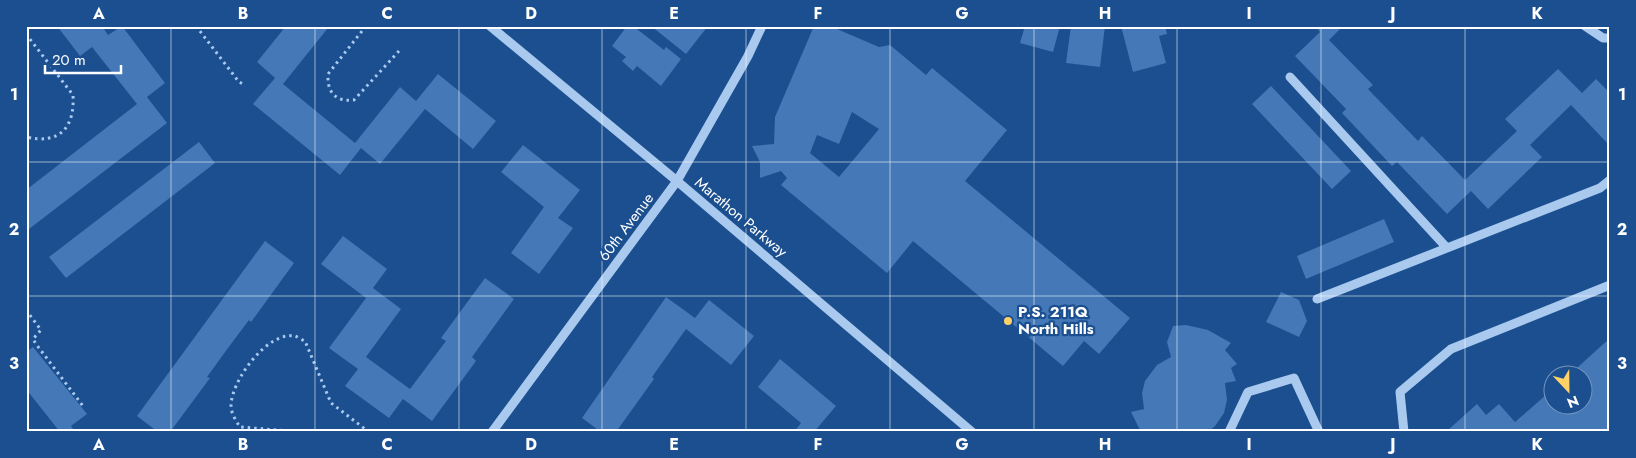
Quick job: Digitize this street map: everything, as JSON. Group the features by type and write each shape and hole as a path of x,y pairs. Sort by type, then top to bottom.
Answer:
{"street":[{"name":"Marathon Parkway","path":"490,26 678,181 972,432"},
{"name":"60th Avenue","path":"492,432 678,181 748,56 762,26"},
{"path":"1585,26 1603,38 1610,38"},
{"path":"1290,77 1447,248"},
{"path":"1317,299 1600,188 1610,180"},
{"path":"1404,432 1400,392 1451,349 1610,285"},
{"path":"1229,432 1248,392 1294,378 1319,432"}],"path":[{"path":"196,26 239,82 243,84"},
{"path":"366,26 328,74 328,88 332,94 346,101 354,100 398,51"},
{"path":"26,34 73,95 74,105 68,125 65,130 55,137 37,140 26,137"},
{"path":"26,310 41,330 34,339 36,344 83,406"},
{"path":"302,432 240,427 231,408 232,397 248,364 265,346 280,338 294,336 305,341 331,403 369,432"}],"building":[{"path":"57,26 102,26 108,35 122,26 165,83 147,97 167,123 29,229 26,226 26,190 137,104 92,47 80,56"},
{"path":"286,26 325,26 328,28 283,84 355,143 400,87 416,101 438,74 496,121 473,149 425,109 380,164 361,148 340,175 253,104 275,78 257,62"},
{"path":"627,26 633,26 664,50 666,47 681,59 661,86 637,66 633,71 622,61 626,57 612,46"},
{"path":"651,26 708,26 686,54"},
{"path":"814,26 830,26 879,47 890,45 926,75 932,68 1007,130 965,181 1130,318 1099,354 1084,341 1063,366 913,241 887,273 781,185 787,178 781,171 760,178 760,162 752,146 774,144 775,117","holes":["852,112 879,129 839,177 810,153 817,135 839,144"]},
{"path":"1025,26 1060,26 1053,52 1020,43"},
{"path":"1071,26 1105,26 1100,67 1066,63"},
{"path":"1121,26 1165,26 1167,34 1159,36 1166,63 1133,72"},
{"path":"1315,26 1343,26 1329,40 1373,85 1368,89 1418,141 1422,136 1465,180 1517,131 1505,119 1558,69 1582,93 1596,79 1610,93 1610,146 1571,105 1530,145 1542,157 1488,209 1471,191 1447,214 1397,162 1392,166 1342,113 1346,109 1295,56 1320,32"},
{"path":"1271,86 1351,171 1332,189 1252,104"},
{"path":"199,142 215,163 66,278 49,257"},
{"path":"523,145 580,190 558,218 573,228 539,274 511,253 544,207 501,172"},
{"path":"1384,219 1394,242 1306,279 1297,256"},
{"path":"343,236 387,269 373,288 401,309 366,357 410,389 446,341 441,338 485,278 514,299 472,357 476,361 432,421 403,399 389,418 345,386 358,369 329,348 366,298 321,264"},
{"path":"265,241 294,263 251,322 249,320 228,348 207,377 210,378 170,432 158,432 137,416"},
{"path":"1281,292 1299,300 1307,321 1299,337 1266,322"},
{"path":"666,297 695,318 709,300 754,336 731,365 686,329 652,377 654,379 616,432 601,432 582,418"},
{"path":"1186,325 1208,330 1231,343 1225,350 1237,364 1231,368 1236,381 1225,383 1227,400 1224,413 1208,432 1141,432 1131,412 1144,409 1142,393 1145,381 1157,365 1171,357 1167,342 1173,326"},
{"path":"1610,338 1610,432 1448,430 1477,404 1486,415 1499,404 1515,422 1544,397 1544,416 1594,416 1594,366 1579,366"},
{"path":"33,347 87,414 71,426 75,432 60,432 26,389 26,352"},
{"path":"780,359 836,406 814,432 794,432 801,423 758,387"}],"place":[{"name":"P.S. 211Q North Hills","path":"1008,321"}]}
